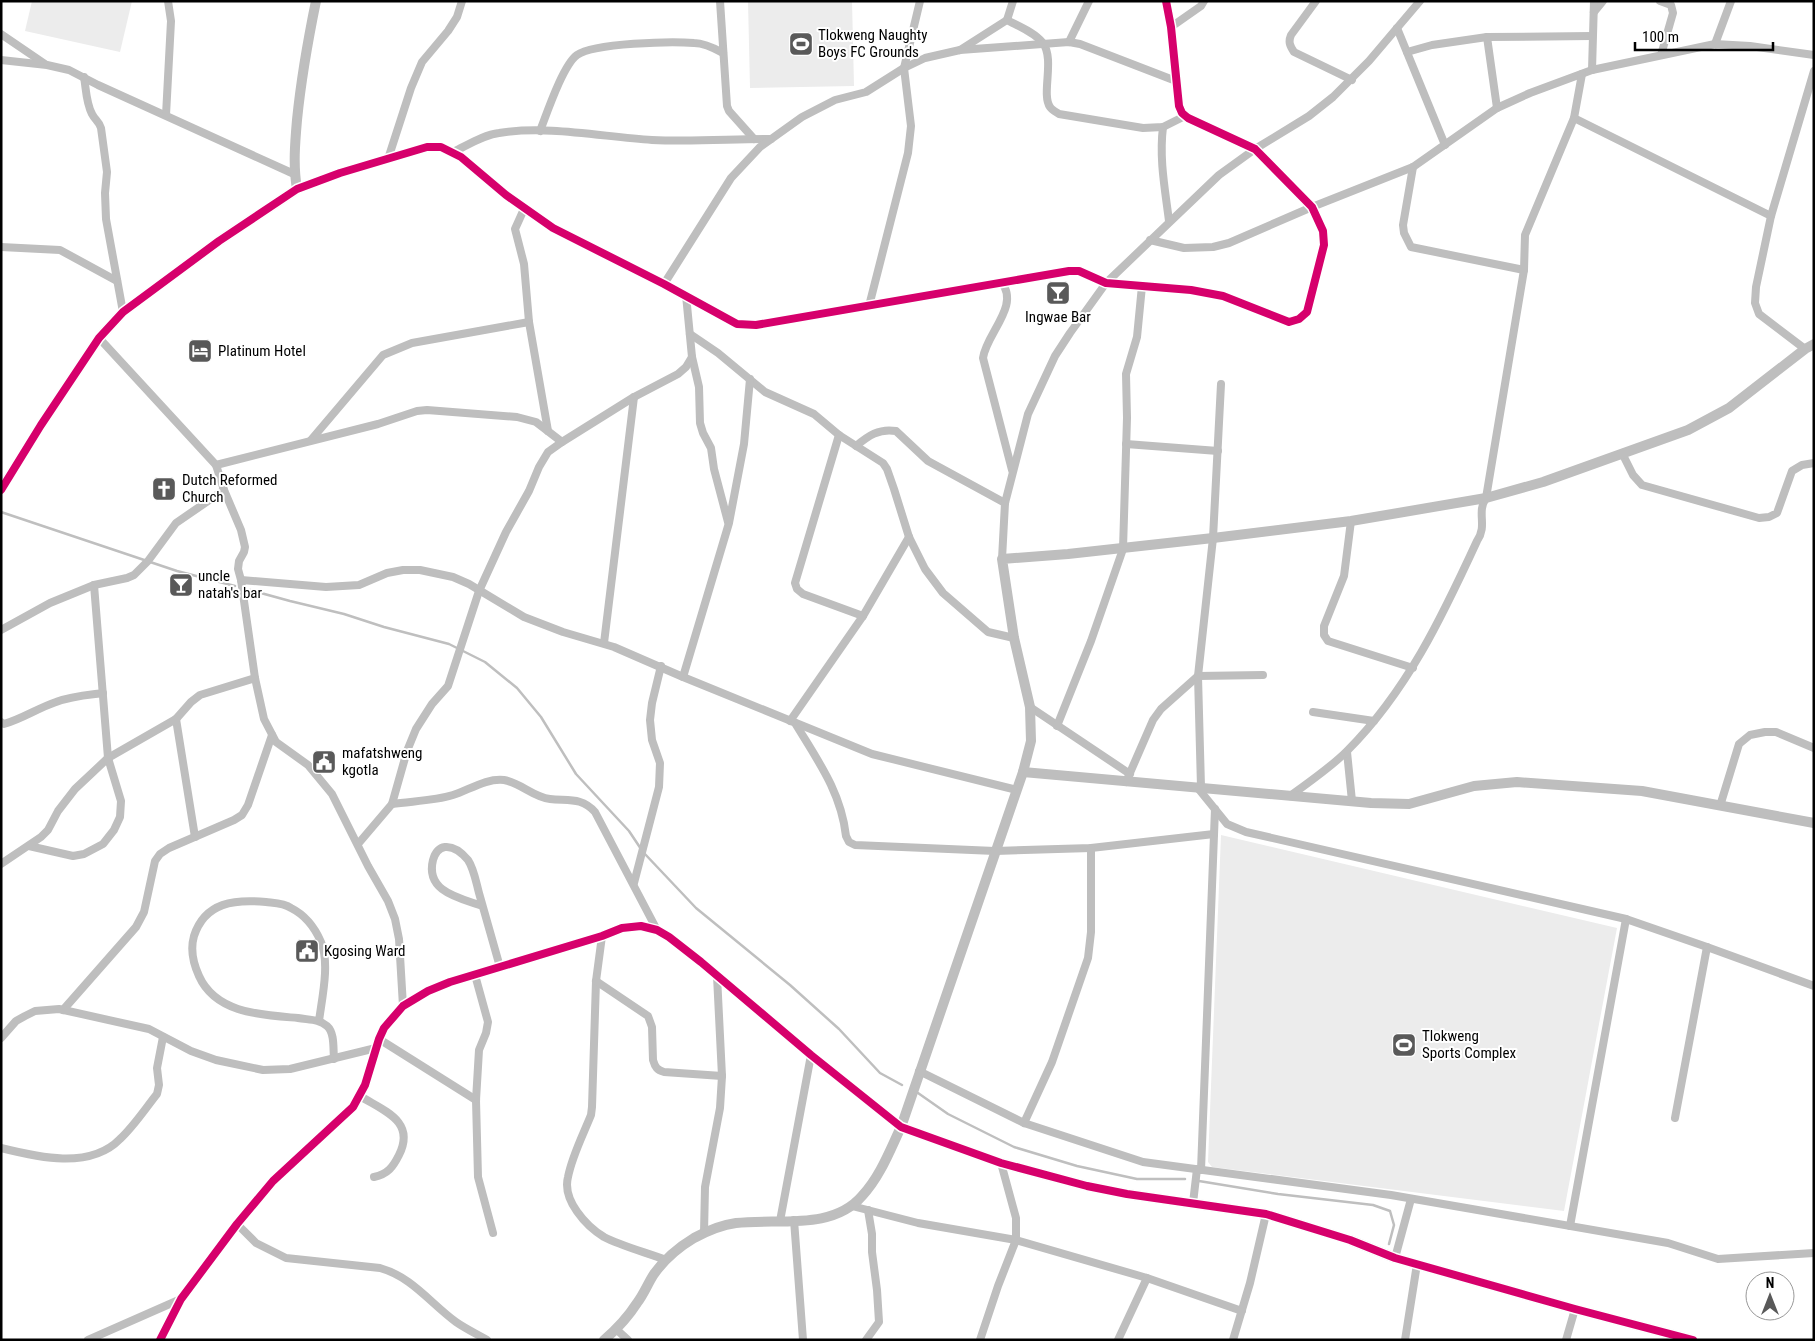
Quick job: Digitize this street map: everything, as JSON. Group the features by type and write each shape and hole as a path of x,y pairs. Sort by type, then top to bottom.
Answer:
{"street":[{"path":"166,115 171,21 168,1"},
{"path":"297,189 294,174 299,95 316,1"},
{"path":"388,159 411,88 422,62 457,18 462,1"},
{"path":"720,1 727,106 729,111 754,139"},
{"path":"869,306 908,153 911,126 904,68 920,1"},
{"path":"960,50 1007,20 1013,1"},
{"path":"1069,42 1089,1"},
{"path":"1,490 41,425 99,338 123,312 219,241 297,189 340,173 427,147 436,146 453,152 524,208 553,228 686,295 737,324 746,325 869,306 1069,271 1079,271 1106,284 1191,290 1223,296 1289,322 1299,320 1307,312 1324,245 1323,231 1312,207 1255,149 1185,116 1179,106 1171,27 1166,1"},
{"path":"1171,27 1201,6 1204,1"},
{"path":"1316,1 1291,35 1291,47 1294,52 1352,80"},
{"path":"604,1340 617,1330 638,1303 654,1274 666,1260 693,1238 717,1227 735,1223 820,1220 838,1214 852,1206 862,1198 872,1183 901,1126 1017,790 1031,741 1030,707 1014,638 1002,558 1005,503 1028,414 1056,356 1070,333 1106,284 1219,175 1255,149 1309,116 1352,80 1420,1"},
{"path":"1592,70 1594,1"},
{"path":"1594,12 1604,1"},
{"path":"1660,1 1671,5 1673,13 1661,55"},
{"path":"1716,44 1731,1"},
{"path":"1007,20 1030,32 1043,43 1048,61 1047,97 1051,109 1059,114 1143,128 1162,126 1185,116"},
{"path":"1397,28 1445,145"},
{"path":"986,32 993,47"},
{"path":"1,34 47,65"},
{"path":"1407,52 1432,45 1487,38 1592,36"},
{"path":"1487,38 1497,108"},
{"path":"540,131 566,69 576,55 589,49 613,45 695,42 723,52"},
{"path":"664,284 731,178 760,147 802,117 836,100 866,92 904,68 925,58 960,50 1069,42 1080,44 1176,81"},
{"path":"1150,240 1184,248 1213,247 1229,243 1312,207 1413,167 1497,108 1530,93 1592,70 1716,44 1750,46 1814,55"},
{"path":"1,60 47,65 69,70 294,174"},
{"path":"1002,558 1123,549 1351,521 1486,498 1544,482 1624,456 1712,419 1809,347 1759,314 1756,309 1756,287 1771,216 1814,71"},
{"path":"1290,796 1347,752 1374,721 1413,668 1440,621 1482,533 1482,503 1486,498 1524,270 1525,234 1574,118 1582,74"},
{"path":"84,76 89,106 92,114 100,122 101,128 107,172 105,193 106,219 123,312"},
{"path":"1574,118 1771,216"},
{"path":"1162,126 1160,148 1169,222"},
{"path":"453,152 498,133 540,131 652,140 771,139"},
{"path":"1413,167 1403,225 1404,234 1411,246 1524,270"},
{"path":"524,208 517,222 524,264 530,322 548,431"},
{"path":"1,247 60,250 117,282"},
{"path":"1000,282 1007,292 1005,309 984,350 983,358 1013,472"},
{"path":"1058,726 1091,641 1123,549 1126,374 1137,337 1142,286"},
{"path":"686,295 692,357 699,387 700,423 711,448 714,469 729,524"},
{"path":"311,440 383,355 412,343 530,322"},
{"path":"690,334 718,353 774,397 814,414 838,435 882,463 887,469 909,536 925,569 943,593 988,632 1014,638"},
{"path":"99,338 216,465 224,490 241,530 245,548 239,561 238,569 242,580 255,678 264,719 272,735 282,747 308,765 332,794 388,901 395,919 399,939 403,1006"},
{"path":"358,844 392,804 407,751 416,728 432,704 448,686 479,591 506,532 548,452 634,397 678,374 692,357"},
{"path":"684,677 729,524 744,444 750,379"},
{"path":"1221,384 1213,538 1198,676 1199,787 1227,824 1246,832 1626,919 1707,946 1814,986"},
{"path":"604,644 634,397"},
{"path":"216,465 378,424 417,411 427,410 517,417 536,422 562,442"},
{"path":"856,446 868,436 890,430 899,433 928,461 1005,503"},
{"path":"838,435 795,582 797,589 803,594 863,616"},
{"path":"1126,444 1218,452"},
{"path":"1624,456 1633,476 1642,485 1759,518 1776,513 1792,471 1802,465 1814,463"},
{"path":"1,630 50,603 94,584 134,575 148,561 176,523 224,490"},
{"path":"1351,521 1344,576 1324,626 1324,635 1328,641 1413,668"},
{"path":"793,722 863,616 909,536"},
{"path":"242,580 342,587 359,584 387,573 403,570 420,570 453,577 469,584 524,617 563,632 604,644 661,666 872,754 1017,790"},
{"path":"29,846 74,856 90,852 103,844 114,830 122,809 108,758 94,584"},
{"path":"634,883 659,787 660,763 652,740 650,720 661,666"},
{"path":"1128,778 1153,720 1161,709 1198,676 1263,675"},
{"path":"1,864 29,846 48,830 58,811 75,789 108,758 176,718 200,695 255,678"},
{"path":"1,722 4,724 55,702 77,696 103,693"},
{"path":"1030,707 1128,778"},
{"path":"1313,712 1374,721"},
{"path":"176,718 195,837"},
{"path":"793,722 838,799 849,842 866,846 995,851 1092,848 1214,834"},
{"path":"1720,806 1739,744 1750,735 1776,732 1814,748"},
{"path":"63,1010 136,927 144,912 154,861 160,854 169,848 234,820 242,814 248,805 272,735"},
{"path":"1347,752 1352,802"},
{"path":"1023,772 1128,778 1352,802 1409,804 1474,786 1517,782 1642,791 1814,823"},
{"path":"392,804 451,796 485,782 501,780 512,782 547,799 583,802 596,812 657,930"},
{"path":"1193,1203 1199,1170 1215,809"},
{"path":"482,906 447,893 440,888 432,871 434,854 438,850 452,847 468,859 471,866 500,967"},
{"path":"1024,1123 1052,1062 1088,958 1092,932 1092,848"},
{"path":"319,1021 324,979 324,953 313,926 291,908 279,904 238,900 216,908 207,914 198,926 193,938 192,954 204,986 218,1000 251,1013 319,1021 329,1028 331,1032 334,1059"},
{"path":"1570,1226 1626,919"},
{"path":"160,1340 181,1299 237,1224 273,1181 353,1107 365,1085 384,1028 403,1006 428,991 450,982 633,926 657,930 669,937 811,1055 901,1126 1000,1163 1087,1186 1127,1194 1266,1214 1350,1240 1396,1258 1575,1310 1693,1340"},
{"path":"602,936 596,980 591,1115 567,1178 567,1189 574,1207 591,1227 605,1237 666,1260"},
{"path":"1675,1118 1707,946"},
{"path":"475,975 488,1022 479,1050 476,1100 478,1177 493,1233"},
{"path":"704,1233 704,1187 720,1108 722,1076 717,976"},
{"path":"596,980 648,1016 652,1027 654,1065 659,1070 664,1072 722,1076"},
{"path":"1,1038 16,1021 47,1009 63,1010 149,1029 191,1051 216,1060 263,1070 290,1069 376,1048"},
{"path":"1,1148 42,1157 75,1159 109,1149 120,1140 157,1094 159,1085 157,1068 163,1037"},
{"path":"379,1039 476,1100"},
{"path":"780,1221 811,1055"},
{"path":"919,1071 1024,1123 1143,1162 1411,1199 1668,1243 1718,1259 1814,1253"},
{"path":"360,1096 396,1118 404,1132 403,1146 395,1164 386,1173 374,1177"},
{"path":"980,1340 1016,1240 1016,1218 1000,1163"},
{"path":"1396,1258 1411,1199"},
{"path":"852,1206 918,1222 1016,1240 1147,1278 1242,1311"},
{"path":"866,1340 879,1322 872,1234 868,1210"},
{"path":"1233,1340 1266,1214"},
{"path":"794,1220 803,1340"},
{"path":"237,1224 256,1243 286,1258 380,1268 393,1272 414,1284 458,1323 487,1340"},
{"path":"1405,1340 1406,1321 1417,1264"},
{"path":"1118,1340 1147,1278"},
{"path":"88,1340 181,1299"},
{"path":"1566,1340 1575,1310"},
{"path":"617,1330 628,1340"}],"shaded area":[{"path":"32,1 132,1 120,52 25,31"},
{"name":"Tlokweng Naughty Boys FC Grounds","path":"748,1 852,1 854,86 750,88"},
{"name":"Tlokweng Sports Complex","path":"1221,835 1617,928 1564,1211 1212,1167 1208,1162"}],"waterway":[{"path":"1,512 177,571 235,586"},
{"path":"250,590 449,644 485,662 517,688 541,717 576,774 629,831 641,849"},
{"path":"644,853 696,908 790,985 839,1029 880,1073 902,1085"},
{"path":"918,1093 948,1114 1014,1147 1077,1166 1137,1179 1185,1179"},
{"path":"1199,1181 1278,1194 1373,1205 1390,1211 1394,1225 1389,1244"}],"cycle path":[{"path":"1,490 41,425 99,338 123,312 219,241 297,189 340,173 427,147 441,147 461,157 506,195 553,228 664,284 737,324 756,325 1069,271 1079,271 1106,283 1191,290 1223,296 1289,322 1299,319 1307,312 1324,245 1323,231 1312,207 1255,149 1188,118 1182,113 1179,106 1171,27 1166,1"},
{"path":"160,1340 181,1299 237,1224 273,1181 353,1107 365,1085 384,1028 403,1006 428,991 450,982 602,936 622,928 641,926 657,930 669,937 901,1127 1001,1163 1087,1186 1127,1194 1266,1214 1350,1240 1395,1258 1693,1340"}],"place":[{"name":"Tlokweng Naughty Boys FC Grounds","path":"801,44"},
{"name":"Ingwae Bar","path":"1058,293"},
{"name":"Platinum Hotel","path":"200,351"},
{"name":"Dutch Reformed Church","path":"164,489"},
{"name":"uncle natah's bar","path":"181,585"},
{"name":"mafatshweng kgotla","path":"324,762"},
{"name":"Kgosing Ward","path":"307,951"},
{"name":"Tlokweng Sports Complex","path":"1404,1045"}]}
